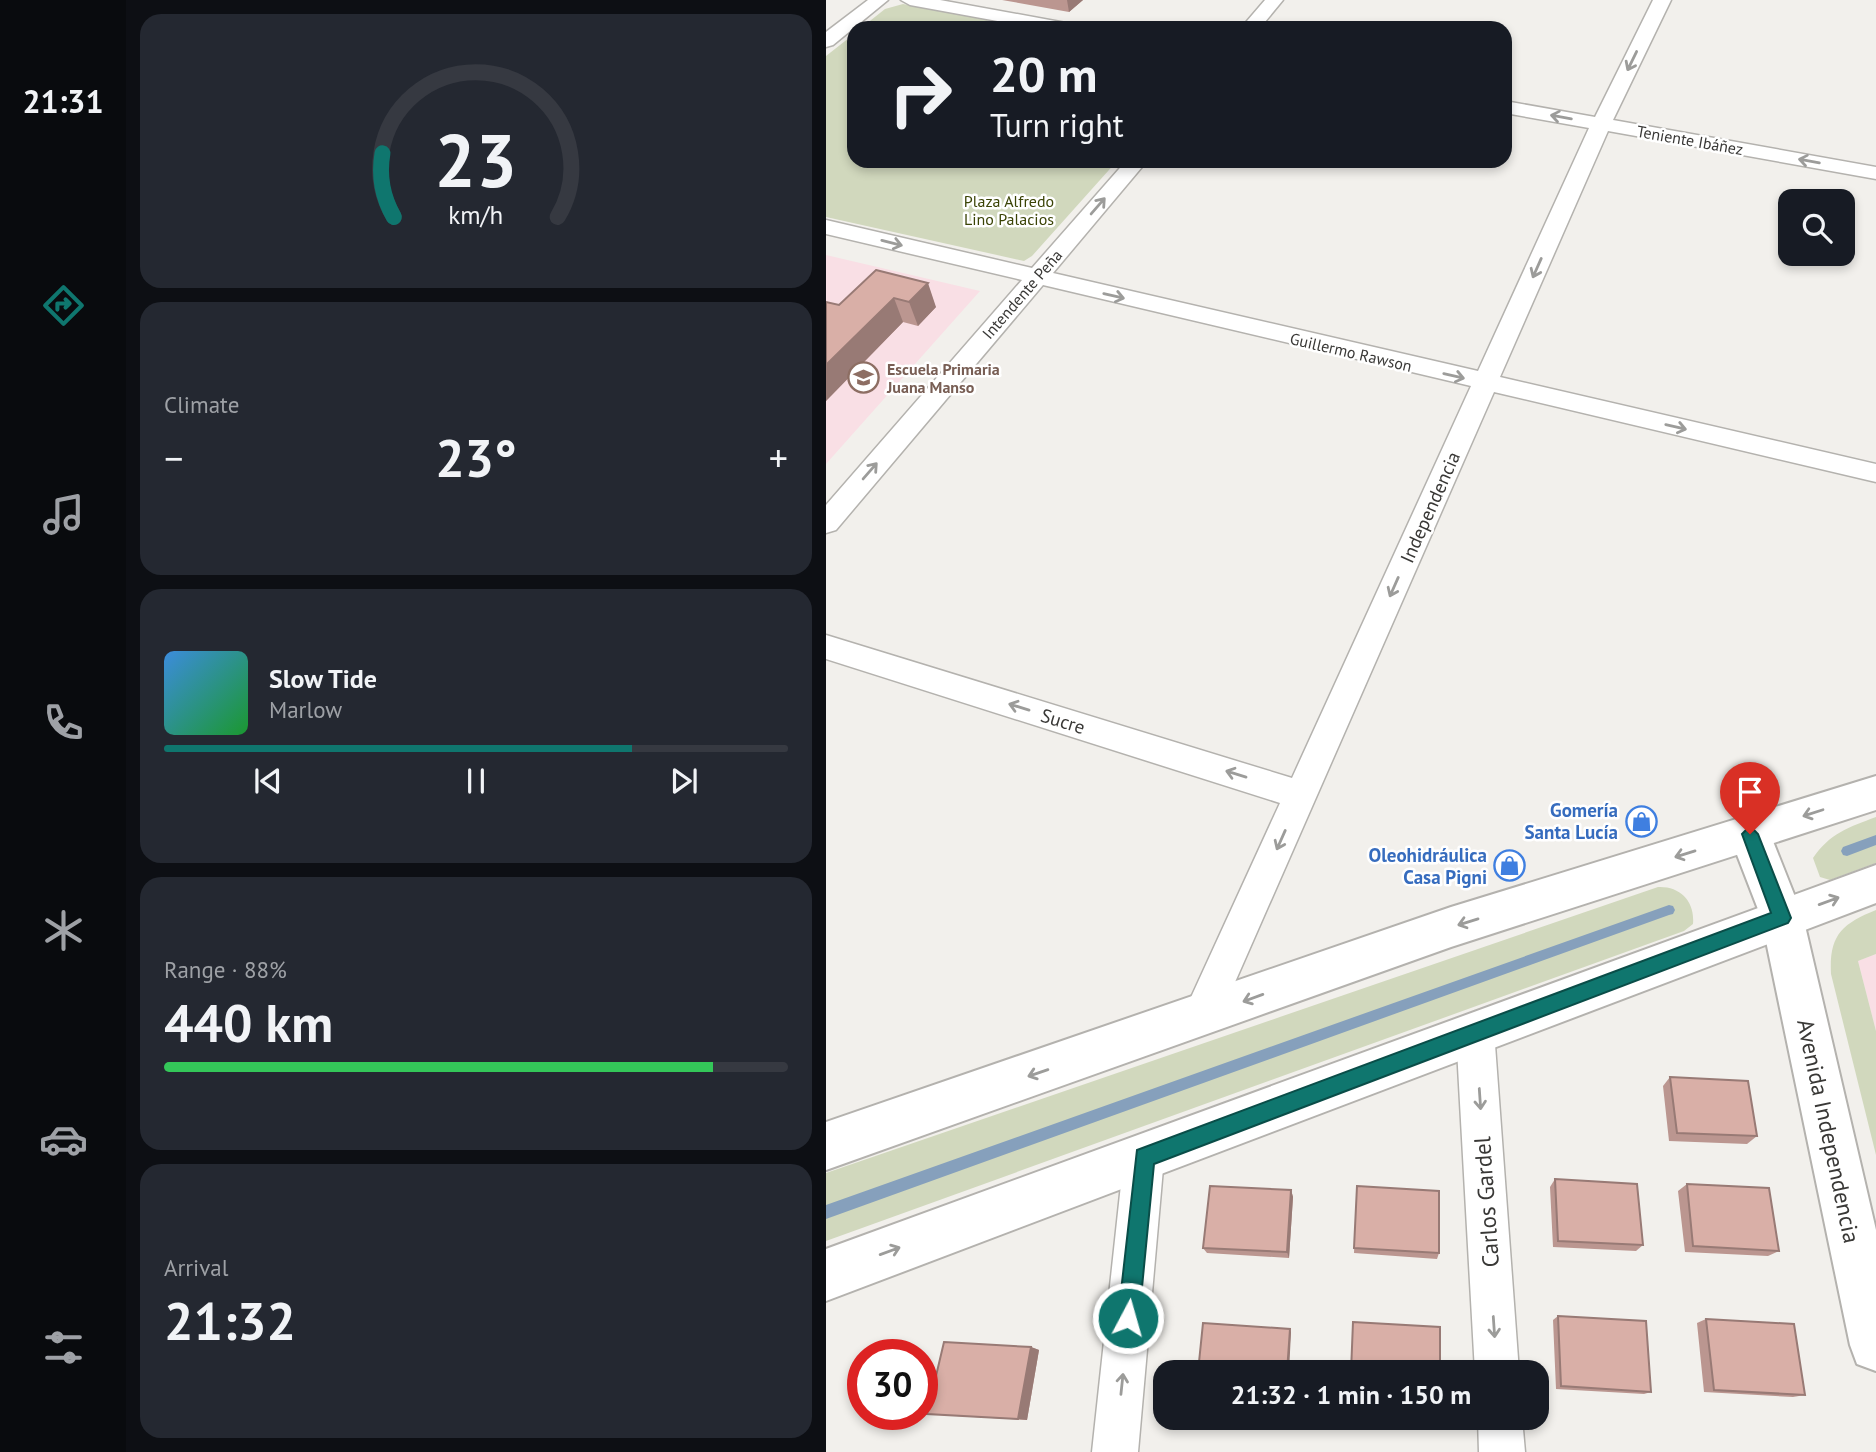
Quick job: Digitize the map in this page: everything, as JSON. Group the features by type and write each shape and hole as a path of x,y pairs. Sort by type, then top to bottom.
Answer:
{"main road":[{"path":"826,1146 1201,1017 1451,927 1876,793"},
{"path":"1750,834 1782,918"},
{"path":"826,1275 1475,1031 1876,884"},
{"name":"Avenida Independencia","path":"1782,918 1876,1345"}],"street":[{"path":"851,21 878,0"},
{"path":"910,0 1027,21"},
{"path":"1256,21 1274,0"},
{"name":"Independencia","path":"1201,1017 1601,124 1662,0"},
{"path":"826,41 847,24"},
{"name":"Teniente Ibáñez","path":"1512,108 1876,173"},
{"name":"Intendente Peña","path":"826,523 1131,168"},
{"name":"Guillermo Rawson","path":"826,227 1485,384 1876,473"},
{"name":"Sucre","path":"826,647 1301,795"},
{"name":"Carlos Gardel","path":"1475,1031 1496,1360"},
{"path":"1115,1452 1144,1157"},
{"path":"1501,1430 1502,1452"}],"shaded area":[{"name":"Escuela Primaria Juana Manso","path":"826,255 980,291 826,464"},
{"path":"1876,954 1876,1031 1858,961"}],"green space":[{"path":"903,4 992,21 870,21 885,9"},
{"name":"Plaza Alfredo Lino Palacios","path":"847,40 847,168 1111,168 1032,256 1024,261 826,217 826,56"},
{"path":"1876,817 1876,863 1830,880 1820,877 1813,858 1819,850 1840,832"},
{"path":"1658,887 1673,889 1689,902 1693,924 1684,931 826,1241 826,1173"},
{"path":"1876,910 1876,954 1858,961 1876,1031 1876,1155 1831,974 1831,961 1835,941 1846,926"}],"building":[{"path":"876,270 928,283 909,302 894,298 826,365 826,302 839,305"},
{"path":"1670,1077 1748,1081 1757,1136 1677,1133"},
{"path":"1555,1179 1637,1184 1643,1245 1558,1241"},
{"path":"1687,1184 1769,1188 1779,1251 1693,1246"},
{"path":"1210,1186 1291,1190 1287,1252 1203,1248"},
{"path":"1357,1186 1439,1191 1439,1253 1354,1248"},
{"path":"1558,1316 1646,1321 1651,1392 1561,1386"},
{"path":"1706,1319 1794,1324 1805,1395 1714,1390"},
{"path":"1353,1322 1440,1327 1440,1360 1351,1360"},
{"path":"1203,1323 1290,1329 1288,1360 1199,1360"},
{"path":"944,1342 1031,1347 1018,1419 938,1415 938,1367"}],"waterway":[{"path":"1847,851 1876,840"},
{"path":"826,1212 1669,910"}],"place":[{"name":"Escuela Primaria Juana Manso","path":"864,378"},
{"name":"Gomería Santa Lucía","path":"1641,821"},
{"name":"Oleohidráulica Casa Pigni","path":"1510,866"}],"route":[{"path":"1128,1318 1144,1157 1782,918 1750,834"}]}
